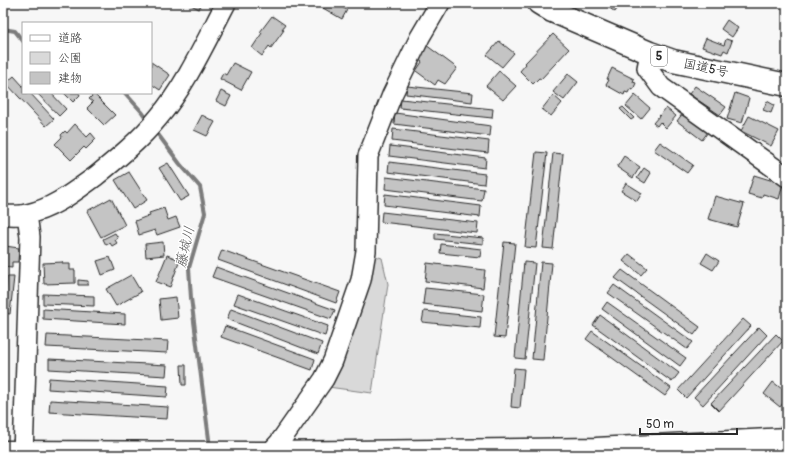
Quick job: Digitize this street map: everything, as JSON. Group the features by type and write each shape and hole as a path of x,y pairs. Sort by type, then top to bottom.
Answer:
{"highway":[{"name":"国道5号","path":"539,3 552,11 650,53 673,61 787,85"},
{"path":"16,453 226,452 268,454 596,449 787,439"}],"street":[{"path":"3,215 27,214 55,205 83,186 142,137 160,117 188,74 226,3"},
{"path":"268,454 279,443 324,379 333,361 361,280 365,258 368,156 392,95 420,36 440,3"},
{"path":"650,53 648,68 661,88 787,176"},
{"path":"16,453 30,237 27,214"}],"green space":[{"path":"372,255 382,258 388,284 372,393 328,387"}],"building":[{"path":"187,3 202,3 199,9"},
{"path":"326,3 335,3 347,10 342,19 323,8"},
{"path":"603,3 621,3 615,12"},
{"path":"272,16 285,25 282,29 284,30 271,48 269,46 262,56 252,48 262,33 260,32"},
{"path":"727,20 738,28 732,37 721,29"},
{"path":"553,34 569,49 541,79 539,78 533,84 520,71 526,64 525,63"},
{"path":"706,38 724,45 726,39 732,41 728,52 724,50 722,54 702,47"},
{"path":"499,41 514,53 502,67 487,55"},
{"path":"426,45 457,68 445,84 438,80 435,85 416,71 422,62 417,58"},
{"path":"152,63 170,75 160,90 152,85"},
{"path":"233,63 251,72 241,90 220,79 223,73 226,75"},
{"path":"612,68 634,79 633,82 636,83 633,90 630,89 628,93 625,92 624,95 606,85"},
{"path":"499,71 516,86 503,100 486,86"},
{"path":"568,74 578,82 564,100 553,92"},
{"path":"14,76 22,85 22,94 31,94 54,119 46,126 6,83"},
{"path":"407,86 473,93 472,102 406,94"},
{"path":"695,86 726,107 720,115 689,94"},
{"path":"221,91 231,96 226,106 216,101"},
{"path":"735,93 749,98 742,123 727,119"},
{"path":"38,94 52,94 66,109 59,116"},
{"path":"65,94 80,94 73,102"},
{"path":"94,94 115,115 104,125 87,108 93,102 89,99"},
{"path":"553,95 562,103 551,116 542,109"},
{"path":"635,95 650,108 641,119 626,106"},
{"path":"401,99 493,109 492,118 400,108"},
{"path":"767,101 774,105 771,113 763,110"},
{"path":"623,107 634,118 631,120 620,109"},
{"path":"666,108 676,116 666,128 660,122 657,126 653,123"},
{"path":"395,113 491,126 490,136 394,124"},
{"path":"683,113 708,132 702,140 677,121"},
{"path":"202,115 215,122 207,136 194,130"},
{"path":"749,116 779,131 771,146 741,131"},
{"path":"75,124 87,137 91,133 96,139 86,149 84,147 71,160 55,144 62,137 61,135 65,131 67,133"},
{"path":"393,129 489,141 488,153 392,141"},
{"path":"660,142 693,165 687,173 654,150"},
{"path":"390,146 486,158 485,168 389,156"},
{"path":"536,152 547,153 536,248 525,247"},
{"path":"553,153 563,154 553,249 543,248"},
{"path":"624,156 640,167 633,178 617,167"},
{"path":"389,162 485,174 484,184 388,172"},
{"path":"168,163 189,196 180,201 159,168"},
{"path":"644,168 651,173 645,183 637,178"},
{"path":"129,172 147,200 133,209 115,180"},
{"path":"754,175 783,184 779,199 763,194 762,198 748,194"},
{"path":"386,177 484,189 482,201 385,189"},
{"path":"626,183 642,193 637,201 621,191"},
{"path":"385,194 481,206 480,217 384,205"},
{"path":"715,196 744,204 737,227 708,219"},
{"path":"111,198 125,225 101,237 87,211"},
{"path":"164,208 168,220 176,217 180,227 157,235 155,230 139,235 135,221 150,215 149,213"},
{"path":"382,212 478,223 477,233 381,222"},
{"path":"115,233 118,238 115,240 117,243 112,246 110,243 106,245 103,239"},
{"path":"435,233 483,238 483,244 435,239"},
{"path":"163,242 164,255 146,257 145,244"},
{"path":"504,242 515,243 505,338 494,337"},
{"path":"441,244 481,249 480,257 440,253"},
{"path":"5,246 19,248 18,262 12,262 12,268 3,267"},
{"path":"222,250 340,292 336,303 218,260"},
{"path":"707,253 719,261 713,270 701,263"},
{"path":"629,254 647,268 641,275 623,261"},
{"path":"167,255 180,260 170,287 156,282"},
{"path":"110,257 115,270 102,275 97,261"},
{"path":"63,262 63,264 70,264 70,270 75,270 75,283 44,284 43,263"},
{"path":"524,262 535,263 525,359 515,358"},
{"path":"541,262 552,263 543,360 532,359"},
{"path":"427,263 485,270 483,288 425,281"},
{"path":"216,267 335,310 331,319 212,277"},
{"path":"622,270 700,327 694,335 615,278"},
{"path":"131,275 141,292 116,306 106,289"},
{"path":"7,277 14,277 10,314 3,313"},
{"path":"78,280 88,281 88,285 78,285"},
{"path":"614,285 693,342 687,349 608,293"},
{"path":"425,288 484,294 482,311 423,304"},
{"path":"43,294 94,296 94,306 43,304"},
{"path":"238,294 328,326 325,336 234,304"},
{"path":"176,297 178,318 161,320 159,299"},
{"path":"607,302 686,358 680,366 602,309"},
{"path":"43,309 125,314 125,324 43,319"},
{"path":"231,309 322,343 318,354 227,319"},
{"path":"424,311 481,317 480,328 422,322"},
{"path":"600,315 679,373 672,382 593,325"},
{"path":"743,319 751,326 686,398 678,390"},
{"path":"225,326 315,359 312,370 221,337"},
{"path":"759,327 767,335 703,405 694,397"},
{"path":"592,331 671,388 665,396 586,339"},
{"path":"776,334 783,341 719,411 711,403"},
{"path":"47,335 168,341 167,353 46,347"},
{"path":"49,359 167,365 166,376 49,369"},
{"path":"181,365 186,365 186,385 182,385"},
{"path":"514,368 524,369 520,408 511,407"},
{"path":"49,378 168,386 167,397 48,389"},
{"path":"773,382 787,393 787,398 780,407 764,394"},
{"path":"50,400 168,407 167,419 49,412"}],"waterway":[{"name":"藤城川","path":"3,29 15,31 22,40"},
{"name":"藤城川","path":"126,94 149,122"},
{"name":"藤城川","path":"154,129 180,164 200,187 205,213 189,268 191,298 210,447"}]}
